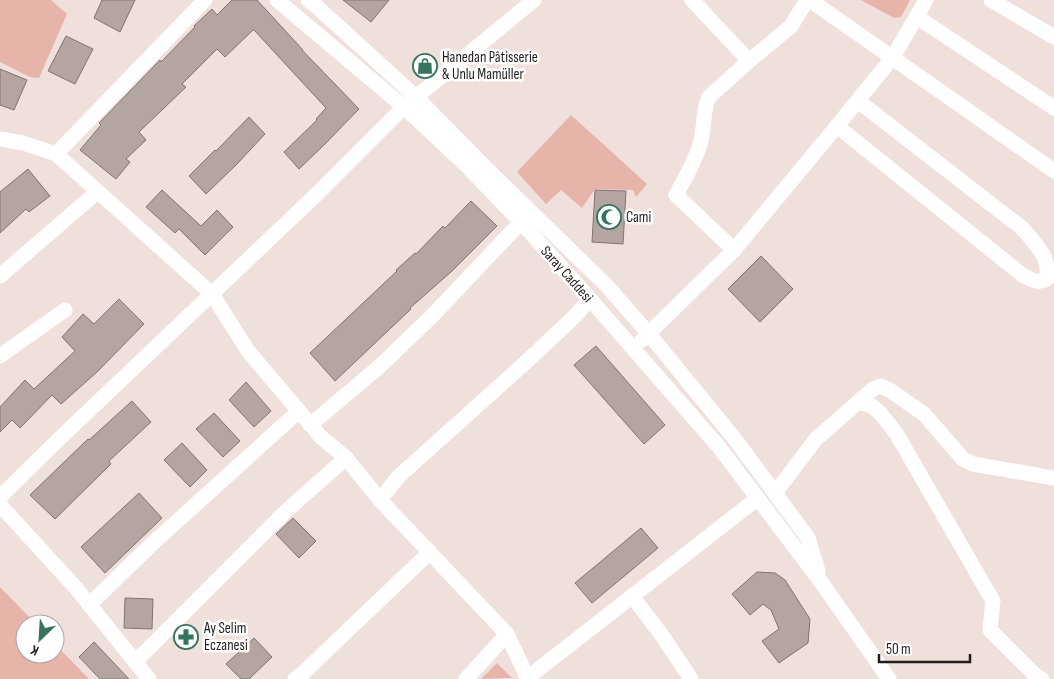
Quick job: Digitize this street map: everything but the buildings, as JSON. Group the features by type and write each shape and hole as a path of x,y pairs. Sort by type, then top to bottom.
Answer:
{"street":[{"path":"56,154 205,0"},
{"name":"Saray Caddesi","path":"277,0 404,107 466,165 590,298 719,447 821,582 889,679"},
{"name":"Saray Caddesi","path":"308,0 315,4 416,96 489,171 606,285 649,334 734,438 808,538 821,582"},
{"path":"0,498 319,192 404,107 534,0"},
{"path":"692,0 749,61"},
{"path":"734,250 676,195 692,166 700,143 705,105 710,97 791,26 809,0 1054,171"},
{"path":"634,348 734,250 893,57 926,0"},
{"path":"991,0 1054,37"},
{"path":"917,17 1054,108"},
{"path":"837,126 1021,274 1032,281 1040,282 1050,277 1047,262 1022,228 858,101"},
{"path":"0,139 56,154 212,294 248,351 310,425 346,458 380,500 508,634 527,678 758,498"},
{"path":"0,276 97,192"},
{"path":"310,425 386,360 433,315 521,222"},
{"path":"380,500 398,477 525,363 575,316 590,298"},
{"path":"0,356 65,310"},
{"path":"774,493 816,439 873,389 881,386 924,414 963,459 973,464 1054,478"},
{"path":"858,402 872,406 896,433 993,601 990,630 1042,679"},
{"path":"89,605 153,543 299,411"},
{"path":"135,662 285,512 346,458"},
{"path":"0,505 76,588 149,679"},
{"path":"295,679 430,552"},
{"path":"632,596 661,634 691,679"},
{"path":"466,679 508,634"}],"shaded area":[{"path":"0,0 51,0 67,14 39,78 30,77 0,62"},
{"path":"861,0 910,0 901,17 894,18"},
{"path":"571,115 647,184 636,197 633,190 595,189 582,208 561,190 546,204 517,172"},
{"path":"0,587 26,614 15,614 15,664 65,664 65,654 89,679 0,679"},
{"path":"497,663 512,678 481,679"}],"place":[{"name":"Hanedan Pâtisserie & Unlu Mamüller","path":"425,66"},
{"name":"Cami","path":"609,217"},
{"name":"Ay Selim Eczanesi","path":"186,637"}]}
